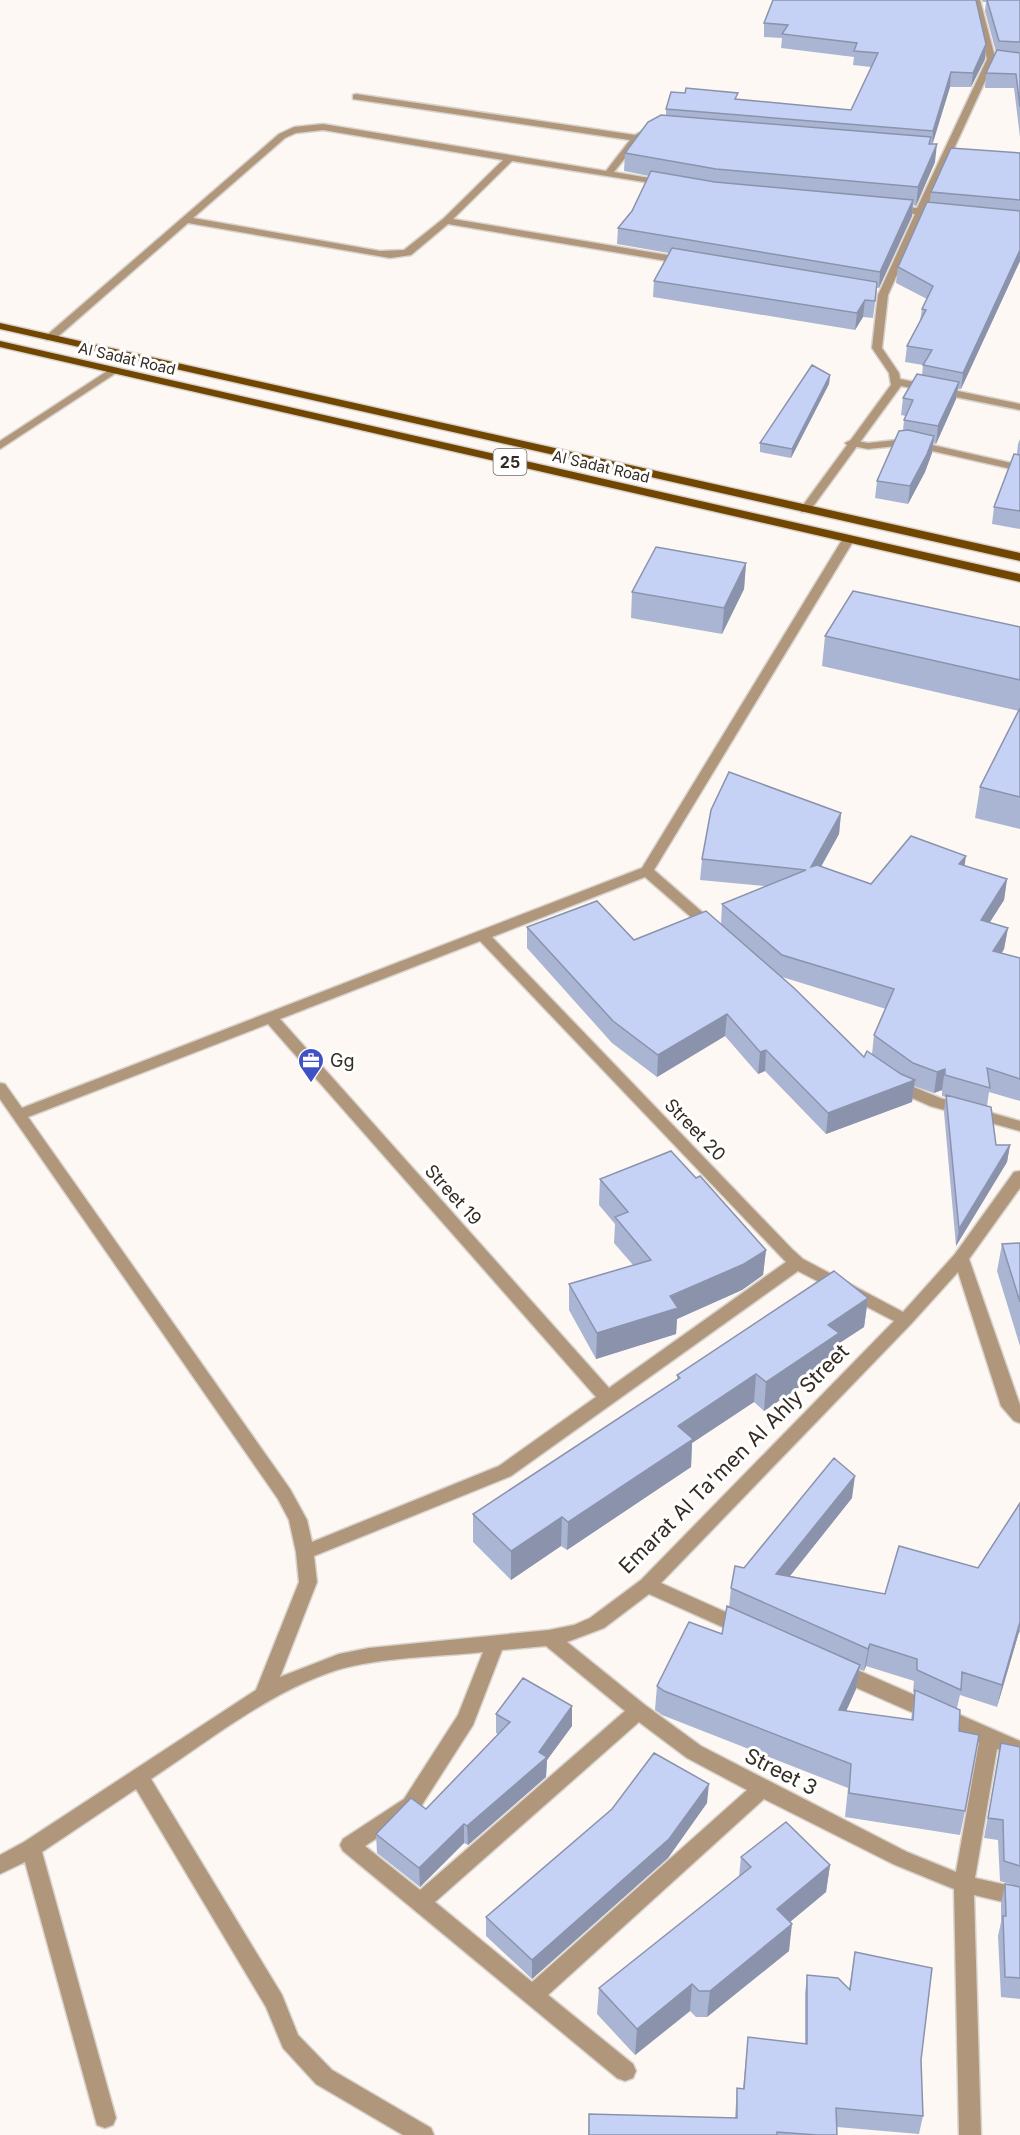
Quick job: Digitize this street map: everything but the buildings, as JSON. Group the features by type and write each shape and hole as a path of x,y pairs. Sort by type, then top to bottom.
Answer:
{"main road":[{"name":"Al Sadat Road","path":"0,326 1020,557"},
{"name":"Al Sadat Road","path":"0,344 1020,578"},
{"path":"369,429 386,413"}],"street":[{"path":"897,382 894,373 877,348 884,295 920,211 952,152 991,59 976,3 988,6"},
{"path":"991,59 1020,62"},
{"path":"356,97 635,138"},
{"path":"50,338 282,136 294,129 323,127 683,187"},
{"path":"608,175 635,138 645,131 669,128"},
{"path":"935,151 952,152"},
{"path":"186,220 390,255 407,253 446,221 511,157"},
{"path":"886,208 954,214"},
{"path":"446,221 694,263"},
{"path":"872,293 884,295"},
{"path":"0,446 112,371"},
{"path":"897,382 1020,407"},
{"path":"805,510 897,382"},
{"path":"851,443 868,446 909,443 1020,468"},
{"path":"19,1115 646,871 848,540"},
{"path":"646,871 726,940"},
{"name":"Street 20","path":"482,935 797,1263 905,1320"},
{"name":"Street 19","path":"270,1017 607,1398"},
{"path":"886,1078 904,1090 935,1102 1020,1126"},
{"path":"0,1088 284,1494 298,1520 305,1552 308,1582 263,1695"},
{"name":"Emarat Al Ta'men Al Ahly Street","path":"0,1865 31,1848 263,1695 296,1677 339,1662 369,1656 549,1638 577,1632 597,1623 647,1585 905,1320 961,1258 1020,1176"},
{"path":"961,1258 1006,1396 1010,1406 1020,1416"},
{"path":"305,1552 505,1472 797,1263"},
{"path":"647,1585 765,1638"},
{"name":"Street 3","path":"549,1638 638,1711 694,1752 761,1790 900,1858 964,1884 1020,1897"},
{"path":"496,1643 466,1719 411,1805 350,1845 625,2071"},
{"path":"818,1662 989,1738 1020,1749"},
{"path":"420,1903 638,1711"},
{"path":"970,2135 964,1884 989,1738"},
{"path":"139,1776 275,2002 291,2041 324,2077 423,2135"},
{"path":"533,1995 761,1790"},
{"path":"31,1848 105,2118"}],"place":[{"name":"Gg","path":"311,1084"}]}
